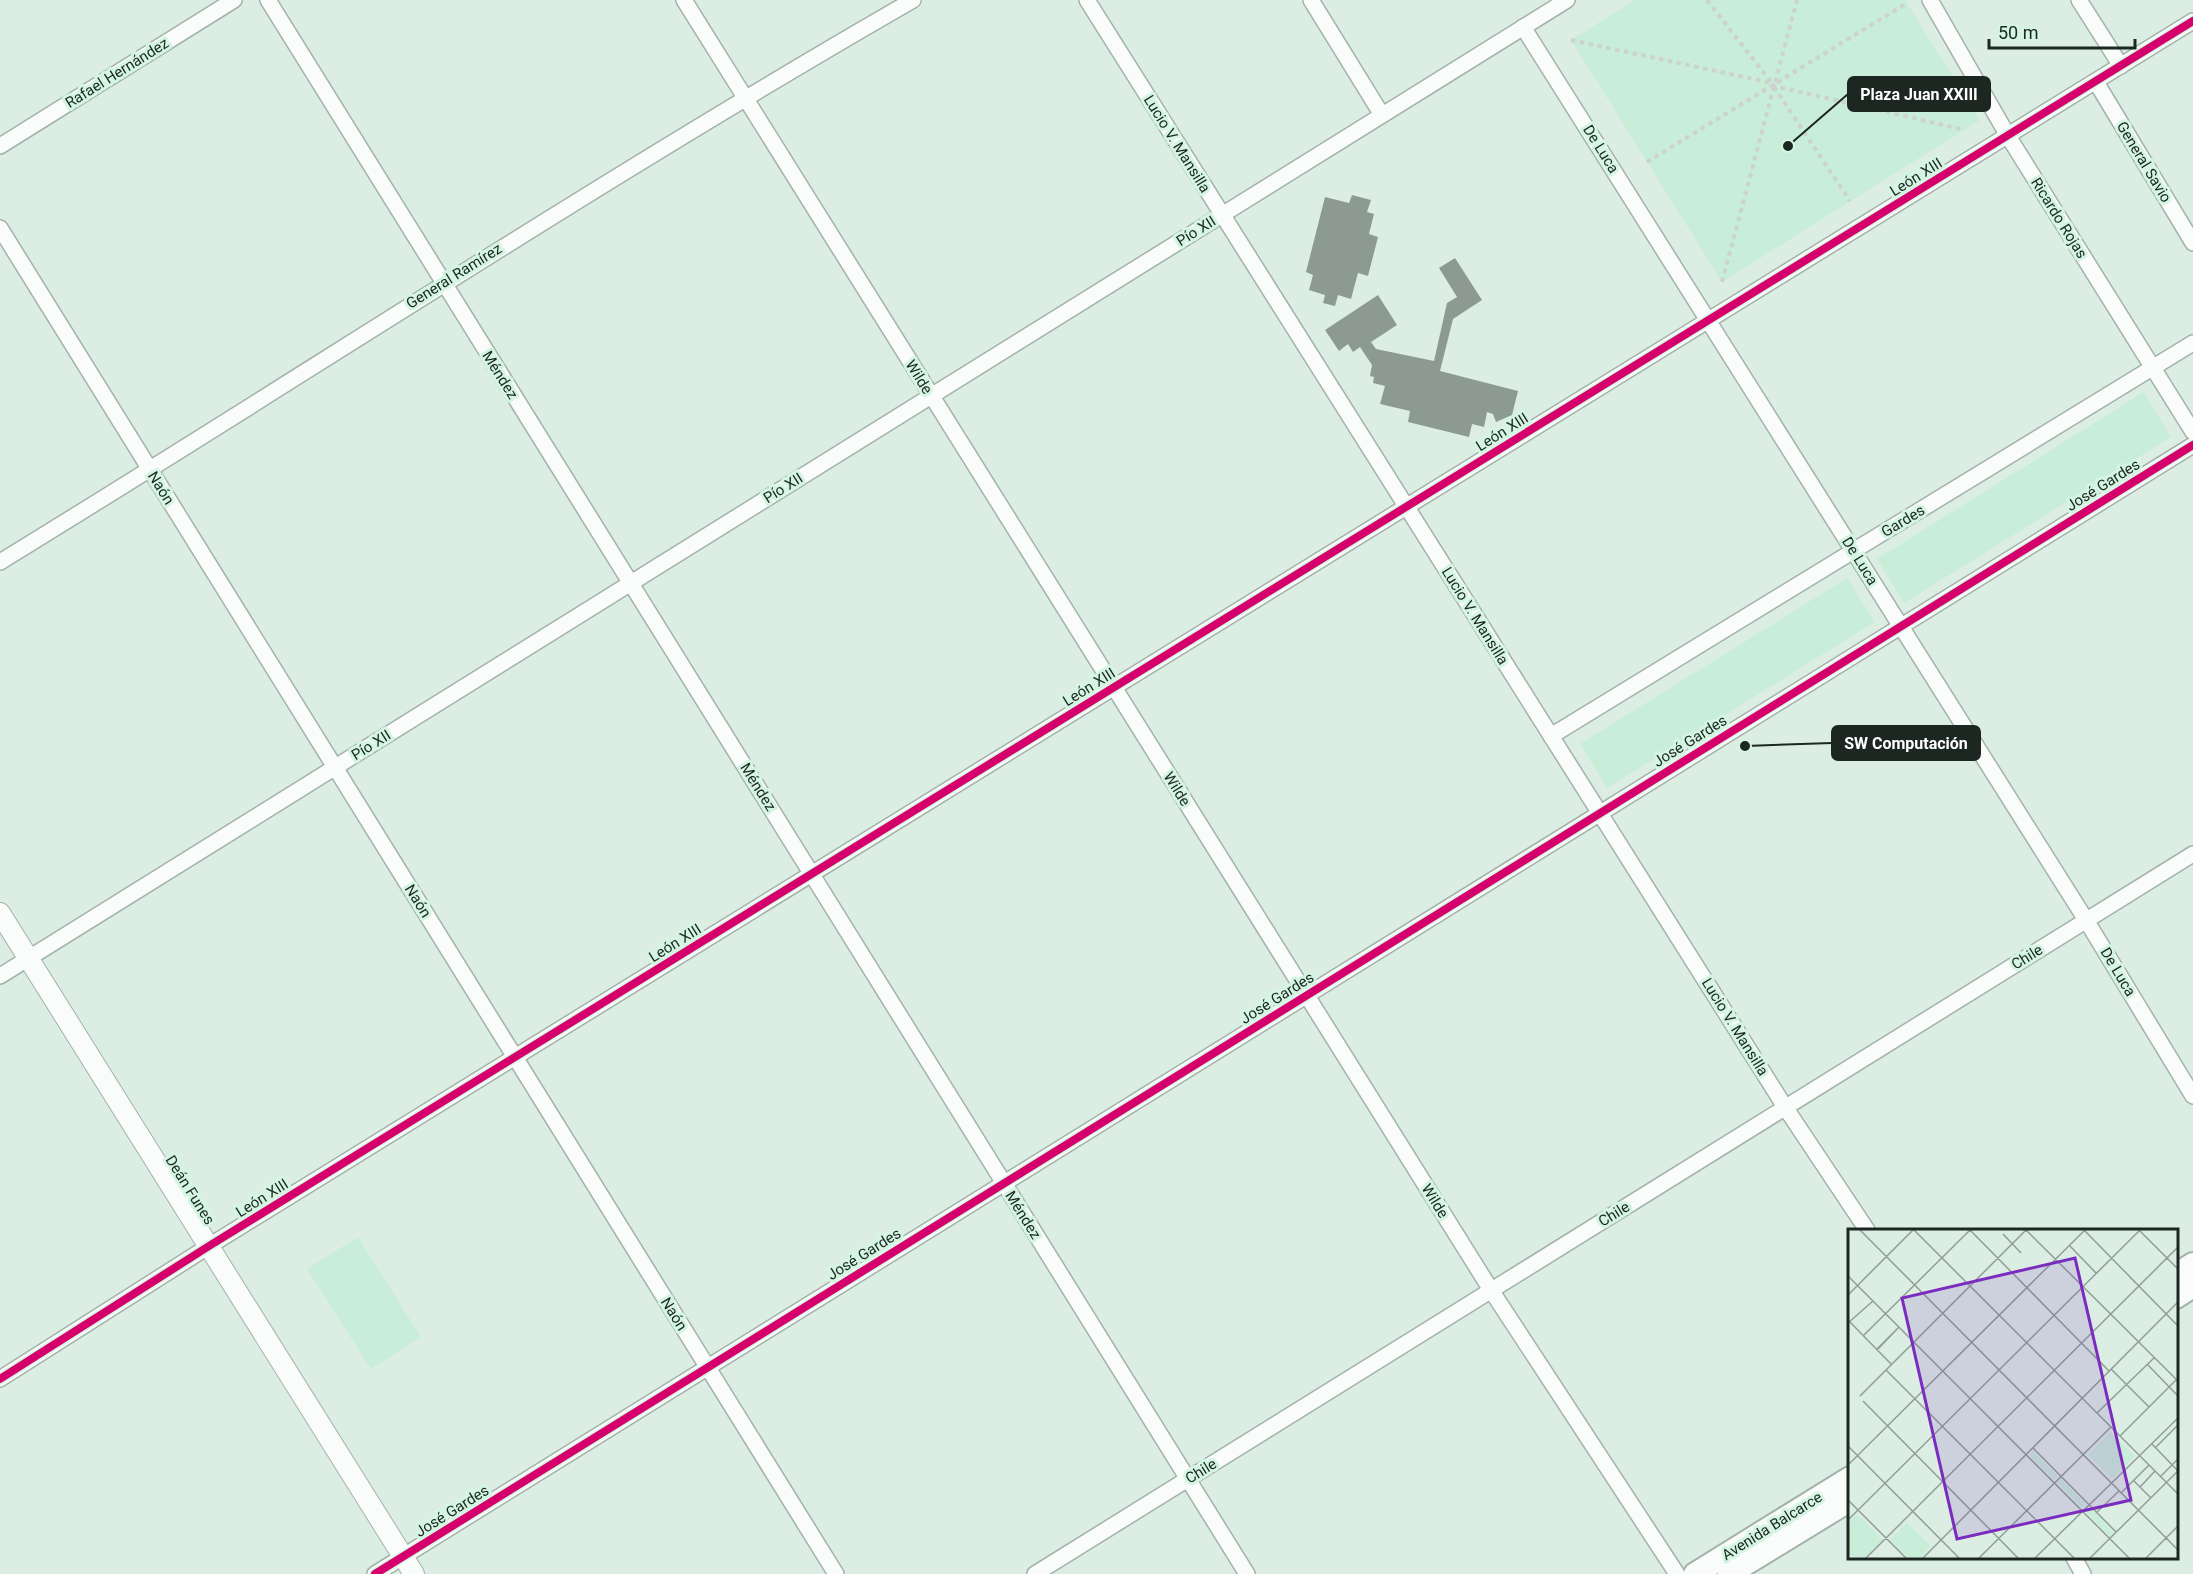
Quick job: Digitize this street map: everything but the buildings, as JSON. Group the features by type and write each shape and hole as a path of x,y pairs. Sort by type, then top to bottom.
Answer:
{"main road":[{"path":"2178,1274 2193,1264"},
{"path":"2178,1296 2193,1286"},
{"name":"Avenida Balcarce","path":"1695,1574 1848,1479"},
{"name":"Avenida Balcarce","path":"1730,1574 1848,1501"}],"street":[{"name":"Rafael Hernández","path":"0,146 234,0"},
{"name":"Méndez","path":"268,0 1247,1574"},
{"name":"Wilde","path":"684,0 1491,1290 1677,1574"},
{"name":"General Ramírez","path":"0,562 150,470 442,283 745,97 913,0"},
{"name":"Lucio V. Mansilla","path":"1087,0 1785,1107 1866,1229"},
{"path":"1311,0 1382,115"},
{"name":"Pío XII","path":"0,975 1567,0"},
{"name":"Ricardo Rojas","path":"1930,0 2008,136 2193,432"},
{"path":"2079,0 2121,66"},
{"name":"León XIII","path":"0,1379 209,1246 2193,21"},
{"name":"De Luca","path":"1523,27 2086,920 2193,1096"},
{"name":"General Savio","path":"2096,82 2193,243"},
{"name":"Naón","path":"0,228 836,1574"},
{"name":"Gardes","path":"1551,736 2193,343"},
{"name":"José Gardes","path":"375,1574 2193,445"},
{"name":"Chile","path":"1035,1574 2193,854"},
{"name":"Deán Funes","path":"0,913 414,1574"},
{"path":"2074,1559 2084,1574"}],"path":[{"path":"1707,0 1773,85 1850,201"},
{"path":"1722,282 1797,0"},
{"path":"1647,162 1907,3"},
{"path":"1571,40 1965,130"}],"green space":[{"path":"1635,0 1905,0 1980,120 1722,282 1571,40"},
{"path":"2144,392 2171,437 1904,603 1877,559"},
{"path":"1847,578 1875,622 1607,788 1580,744"},
{"path":"358,1237 421,1337 371,1369 307,1269"}],"cycle path":[{"path":"0,1379 209,1246 2193,21"},
{"path":"375,1574 2193,445"}],"place":[{"name":"Plaza Juan XXIII","path":"1788,146"},
{"name":"SW Computación","path":"1745,746"}]}
